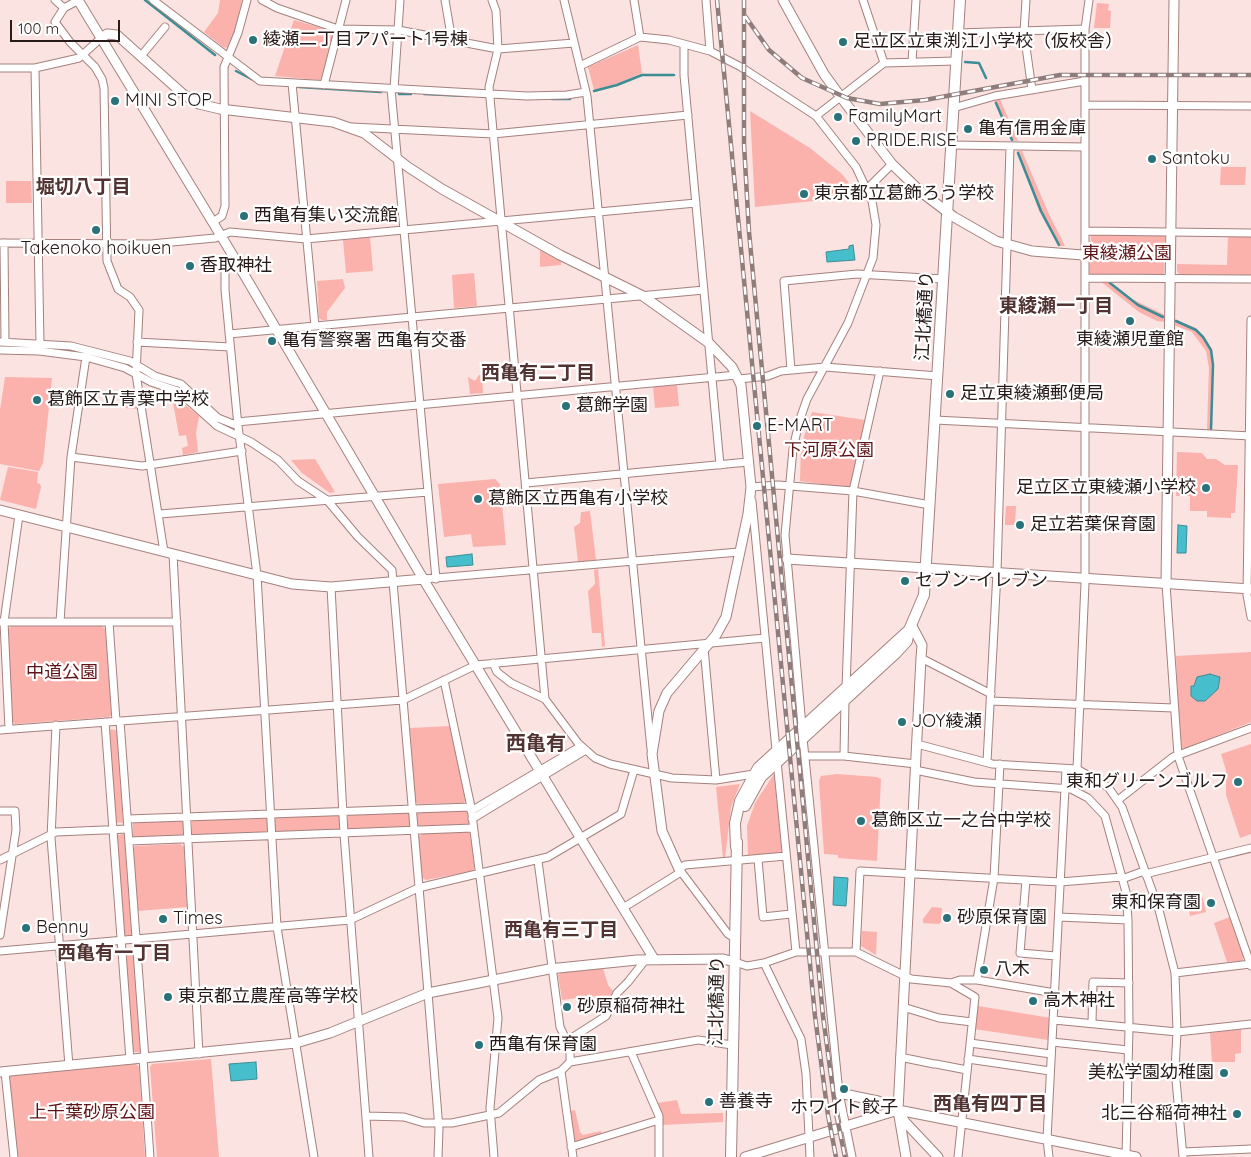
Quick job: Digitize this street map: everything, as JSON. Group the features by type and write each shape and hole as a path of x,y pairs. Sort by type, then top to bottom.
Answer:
{"main road":[{"name":"江北橋通り","path":"736,847 747,800 761,777 907,641 924,595 960,0"},
{"name":"江北橋通り","path":"731,1157 736,816 744,791 754,774 776,750 911,628"}],"street":[{"path":"55,0 64,8"},
{"path":"199,1054 182,717 176,622 169,553 151,466 136,374 139,310 130,298 118,289 107,261 104,88 102,79 95,67 83,56 55,22 64,8 78,0 213,222 424,579 623,908 650,959"},
{"path":"153,0 257,80 526,96 567,95 586,92"},
{"path":"262,0 278,8 338,28 398,30 498,49 574,43"},
{"path":"324,85 346,0"},
{"path":"400,0 392,89 394,128 436,579"},
{"path":"444,0 452,40"},
{"path":"492,0 496,11 498,49 489,87 545,700"},
{"path":"564,0 586,92 590,123 640,648 662,831 680,871 728,934 735,938"},
{"path":"634,0 640,38"},
{"path":"706,0 710,51"},
{"path":"783,0 824,74 892,164 911,183 947,212 985,236 1007,245 1041,253 1084,255"},
{"path":"863,0 884,63"},
{"path":"912,62 916,0"},
{"path":"1026,0 1024,32 1032,90"},
{"path":"1078,770 1085,578 1085,29 1089,0"},
{"path":"1174,0 1166,584 1174,708 1178,756 1251,965 1175,973"},
{"path":"213,222 224,213 226,110 223,74 248,1"},
{"path":"141,56 166,26"},
{"path":"958,34 1085,29"},
{"path":"0,68 36,68 83,56 107,34 117,35 192,100 209,107 226,110 352,127 493,134 590,123 688,115"},
{"path":"580,66 640,38 670,40 710,51 741,67 816,116 856,167 875,214 875,249 867,275 848,323 807,399 799,422 793,449 785,535 802,726"},
{"path":"684,45 684,75 720,465"},
{"path":"816,116 884,63 956,61"},
{"path":"36,68 40,343"},
{"path":"953,108 995,96 1085,81"},
{"path":"292,83 315,326"},
{"path":"1085,105 1251,106"},
{"path":"352,127 370,137 442,189 643,296 709,343 723,355 738,377 776,750"},
{"path":"950,145 1085,147"},
{"path":"987,762 997,572 1010,147"},
{"path":"866,189 892,164"},
{"path":"696,202 306,239 230,232 221,236 151,244 107,242 2,243 3,342 40,343 89,350 136,365 155,376 181,384 218,418 238,424 326,413 712,377 768,376 792,370 825,367 938,376"},
{"path":"1085,231 1171,230 1251,233"},
{"path":"232,254 225,267 230,347 257,575 277,927 314,1157"},
{"path":"792,370 784,281 867,275 943,279"},
{"path":"1085,278 1251,279"},
{"path":"230,334 704,290"},
{"path":"1251,320 1249,588 1251,617"},
{"path":"137,342 230,347"},
{"path":"0,350 39,351 86,357 125,368 178,391 217,426 278,460 298,481 327,500 358,538 392,570 428,993 438,1124 438,1157"},
{"path":"60,622 71,457 86,357"},
{"path":"846,688 853,491 880,371"},
{"path":"935,420 1084,426 1250,436"},
{"path":"71,457 151,466 242,452"},
{"path":"526,483 748,462"},
{"path":"751,492 791,486 853,491 930,505"},
{"path":"160,514 428,492"},
{"path":"652,754 662,702 673,684 707,645 726,617 751,492"},
{"path":"0,510 292,584 331,586 436,579 739,552"},
{"path":"9,729 2,622 19,515"},
{"path":"787,559 1249,588"},
{"path":"331,586 344,834 369,1157"},
{"path":"2,622 176,622"},
{"path":"109,622 130,841 150,1157"},
{"path":"906,1157 898,1110 922,645 911,628"},
{"path":"0,730 403,700 476,665 640,648 707,645 765,638"},
{"path":"707,645 716,780"},
{"path":"921,658 990,698 1081,706 1174,708"},
{"path":"493,663 497,672 511,683 545,700 584,748 595,758 654,775 694,780 716,780 754,774"},
{"path":"444,680 471,809 498,1018 490,1114 494,1157"},
{"path":"844,756 845,700"},
{"path":"105,722 130,1060"},
{"path":"56,725 52,833 68,1066"},
{"path":"1118,800 1178,756 1251,728"},
{"path":"803,738 839,1093 844,1126 852,1157"},
{"path":"917,744 987,762 1078,770 1101,782 1118,800 1130,825 1159,910 1175,973 1177,1032 1175,1068 1183,1155 1251,1149"},
{"path":"472,820 584,748"},
{"path":"805,756 844,756 916,767 974,782 1065,788 1077,791 1088,798 1105,816 1126,892 1128,920 1129,1027 1126,1156"},
{"path":"777,762 796,952"},
{"path":"977,980 994,878 1000,764"},
{"path":"1048,1157 1050,1071 1066,769"},
{"path":"0,951 350,920 418,888 538,861 621,814 634,770"},
{"path":"128,819 343,811 471,809 542,774"},
{"path":"0,811 15,811 16,830 0,935"},
{"path":"130,841 473,828"},
{"path":"0,860 52,833 128,829"},
{"path":"856,952 860,871 1060,882 1122,878 1251,848"},
{"path":"623,908 680,871 685,865 786,856"},
{"path":"758,859 763,917 791,914"},
{"path":"538,861 560,1026 568,1039 570,1062"},
{"path":"1026,880 1020,953 1056,956"},
{"path":"1059,917 1128,920"},
{"path":"14,1157 2,1072 296,1043 359,1021 428,993 553,968 650,959 723,959 747,966 764,963 796,952 856,952 911,979 951,983 960,980 977,980 1055,993"},
{"path":"568,1039 606,1016 617,993 650,959"},
{"path":"764,963 801,1039 810,1157"},
{"path":"1092,1023 1093,982 1129,983"},
{"path":"951,983 975,997 958,1157"},
{"path":"903,1006 939,1018 972,1022"},
{"path":"1054,1020 1177,1032 1251,1024"},
{"path":"366,1116 404,1118 424,1123 452,1123 499,1113 539,1080 561,1071 570,1062 698,1040 732,1045"},
{"path":"1052,1042 1128,1050"},
{"path":"970,1043 1051,1054"},
{"path":"631,1052 659,1120 659,1157"},
{"path":"900,1058 967,1070"},
{"path":"968,1058 1050,1071"},
{"path":"561,1071 573,1157"},
{"path":"839,1093 887,1103 898,1110 1136,1157"},
{"path":"745,1157 898,1110"},
{"path":"898,1110 905,1122 938,1157"},
{"path":"571,1148 659,1120"}],"green space":[{"path":"220,0 242,0 236,28 227,48 204,32 218,13"},
{"path":"1097,3 1109,4 1108,10 1111,11 1110,28 1094,28"},
{"path":"294,20 332,31 333,34 322,78 319,80 275,76"},
{"path":"638,45 642,73 617,84 594,90 588,67"},
{"path":"1000,99 1018,141 1011,140 994,101"},
{"path":"750,111 810,148 842,174 849,183 823,200 755,207"},
{"path":"1017,151 1022,151 1065,246 1058,246 1039,211"},
{"path":"1221,167 1246,167 1245,185 1220,185"},
{"path":"6,181 31,181 32,203 6,203"},
{"name":"東綾瀬公園","path":"1091,233 1165,235 1164,273 1162,275 1091,275 1089,273"},
{"name":"東綾瀬公園","path":"1228,236 1251,236 1251,275 1179,274 1177,264 1227,265"},
{"path":"370,237 373,271 346,273 343,240"},
{"path":"540,250 561,261 561,265 540,267"},
{"path":"474,273 477,306 454,308 452,275"},
{"path":"343,279 345,288 327,312 327,320 322,320 319,318 317,281"},
{"path":"1100,281 1109,281 1132,299 1165,315 1165,322 1157,321 1139,312"},
{"path":"1174,319 1196,328 1210,348 1213,363 1212,430 1207,430 1209,368 1206,351 1192,332 1174,325"},
{"path":"479,375 482,375 483,393 470,394 468,377 475,381"},
{"path":"5,377 52,378 43,463 39,471 0,464 0,410"},
{"path":"677,385 679,406 655,408 653,387"},
{"path":"126,390 136,391 138,409 124,408"},
{"path":"172,397 176,397 199,416 196,433 198,452 183,455 182,448 188,446 186,435 179,436"},
{"name":"下河原公園","path":"812,412 865,420 850,488 800,481 801,446"},
{"path":"1177,452 1202,453 1207,459 1216,459 1225,465 1238,465 1235,513 1231,513 1231,518 1207,517 1207,511 1190,511 1190,496 1176,496"},
{"path":"315,459 335,492 330,493 302,473 291,460"},
{"path":"8,467 38,472 37,483 41,487 36,509 0,500"},
{"path":"495,479 500,484 506,545 473,547 471,534 444,537 438,484"},
{"path":"1006,506 1016,506 1015,525 1005,525"},
{"path":"590,511 596,560 578,562 574,527 580,523 581,512"},
{"path":"598,569 605,646 602,647 601,633 592,633 588,591 595,584 594,570"},
{"name":"中道公園","path":"101,625 106,630 112,714 109,717 15,724 12,721 8,629 11,626"},
{"path":"1251,652 1251,722 1184,749 1180,747 1176,656"},
{"path":"451,726 466,800 463,803 418,804 415,801 410,728"},
{"path":"111,729 118,731 123,823 115,822 109,732"},
{"name":"東和グリーンゴルフ","path":"1251,744 1251,834 1240,838 1226,795 1226,770 1221,754"},
{"path":"774,774 782,853 748,857 747,826 755,803"},
{"path":"837,774 877,777 881,779 877,861 838,858 838,855 824,854 819,781 821,776"},
{"path":"740,784 731,807 725,858 723,858 716,787"},
{"path":"465,809 468,811 470,824 466,826 421,828 418,825 417,813 420,811"},
{"path":"406,811 410,813 410,826 407,828 351,830 348,828 348,816 351,812"},
{"path":"337,813 340,816 340,829 338,831 278,833 275,831 275,819 279,816"},
{"path":"264,817 267,819 267,831 265,833 195,836 192,834 192,821 195,819"},
{"path":"180,819 183,822 183,834 180,837 135,838 133,836 133,824 135,821"},
{"path":"468,832 471,834 475,867 473,871 426,880 422,878 418,837 422,834"},
{"path":"124,834 127,836 133,935 125,936 123,934 117,835"},
{"path":"180,844 184,847 187,907 138,911 133,849 135,846"},
{"path":"1202,896 1206,912 1190,916 1188,904 1193,903 1192,899"},
{"path":"932,907 942,908 941,922 939,924 923,923 923,919"},
{"path":"1230,917 1244,957 1242,961 1227,962 1214,923"},
{"path":"862,931 877,932 876,955 861,946"},
{"path":"135,954 141,1052 132,1051 124,955"},
{"path":"603,968 608,985 613,991 609,1001 593,996 562,1000 558,975 561,972"},
{"path":"978,1006 1051,1018 1048,1040 974,1029"},
{"path":"1241,1029 1241,1053 1235,1054 1235,1062 1212,1062 1210,1033"},
{"path":"211,1059 219,1157 157,1157 150,1067 152,1064"},
{"name":"上千葉砂原公園","path":"136,1064 139,1067 145,1157 16,1157 8,1080 12,1075"},
{"path":"677,1100 681,1114 723,1113 723,1122 662,1125 662,1115 657,1103"},
{"path":"575,1110 580,1132 583,1135 601,1131 602,1135 573,1143 570,1111"}],"water":[{"path":"853,245 855,260 827,262 826,252 849,249 849,246"},
{"path":"1178,525 1187,526 1186,553 1177,553"},
{"path":"472,554 473,565 447,567 446,557"},
{"path":"1210,674 1220,677 1218,689 1205,701 1197,701 1191,696 1191,686 1194,686 1197,677"},
{"path":"834,877 848,878 846,906 833,905"},
{"path":"256,1062 257,1079 231,1081 229,1064"}],"waterway":[{"path":"145,0 215,55"},
{"path":"965,62 979,63 986,78"},
{"path":"236,71 261,84"},
{"path":"594,91 617,85 642,75 674,75"},
{"path":"299,87 381,92"},
{"path":"399,94 411,94"},
{"path":"424,94 468,96"},
{"path":"552,99 570,99"},
{"path":"996,103 1012,140"},
{"path":"1018,153 1041,211 1059,245"},
{"path":"1110,283 1138,305 1163,317"},
{"path":"1176,321 1196,330 1211,350 1213,365 1211,430"}],"railway":[{"path":"717,0 815,1016 828,1115 836,1157"},
{"path":"744,0 744,144 749,232 823,1016 836,1113 845,1157"},
{"path":"745,16 769,50 802,78 847,98 880,104 925,100 1060,75 1251,75"}],"place":[{"name":"綾瀬二丁目アパート1号棟","path":"253,40"},
{"name":"足立区立東渕江小学校（仮校舎）","path":"843,42"},
{"name":"MINI STOP","path":"115,101"},
{"name":"FamilyMart","path":"838,117"},
{"name":"亀有信用金庫","path":"968,129"},
{"name":"PRIDE.RISE","path":"856,141"},
{"name":"Santoku","path":"1152,159"},
{"name":"東京都立葛飾ろう学校","path":"804,194"},
{"name":"西亀有集い交流館","path":"244,216"},
{"name":"Takenoko hoikuen","path":"96,230"},
{"name":"香取神社","path":"190,266"},
{"name":"東綾瀬児童館","path":"1130,321"},
{"name":"亀有警察署 西亀有交番","path":"272,341"},
{"name":"足立東綾瀬郵便局","path":"950,394"},
{"name":"葛飾区立青葉中学校","path":"37,400"},
{"name":"葛飾学園","path":"566,406"},
{"name":"E-MART","path":"757,426"},
{"name":"足立区立東綾瀬小学校","path":"1206,488"},
{"name":"葛飾区立西亀有小学校","path":"478,499"},
{"name":"足立若葉保育園","path":"1020,525"},
{"name":"セブン-イレブン","path":"905,581"},
{"name":"JOY綾瀬","path":"902,722"},
{"name":"東和グリーンゴルフ","path":"1238,782"},
{"name":"葛飾区立一之台中学校","path":"861,821"},
{"name":"東和保育園","path":"1211,903"},
{"name":"砂原保育園","path":"947,918"},
{"name":"Times","path":"163,919"},
{"name":"Benny","path":"26,928"},
{"name":"八木","path":"984,970"},
{"name":"東京都立農産高等学校","path":"168,997"},
{"name":"高木神社","path":"1033,1001"},
{"name":"砂原稲荷神社","path":"567,1007"},
{"name":"西亀有保育園","path":"479,1045"},
{"name":"美松学園幼稚園","path":"1224,1073"},
{"name":"ホワイト餃子","path":"844,1089"},
{"name":"善養寺","path":"709,1102"},
{"name":"北三谷稲荷神社","path":"1237,1114"}],"district":[{"name":"堀切八丁目","path":"83,187"},
{"name":"東綾瀬一丁目","path":"1056,306"},
{"name":"西亀有二丁目","path":"538,373"},
{"name":"西亀有","path":"536,744"},
{"name":"西亀有三丁目","path":"561,930"},
{"name":"西亀有一丁目","path":"114,953"},
{"name":"西亀有四丁目","path":"990,1104"}]}
